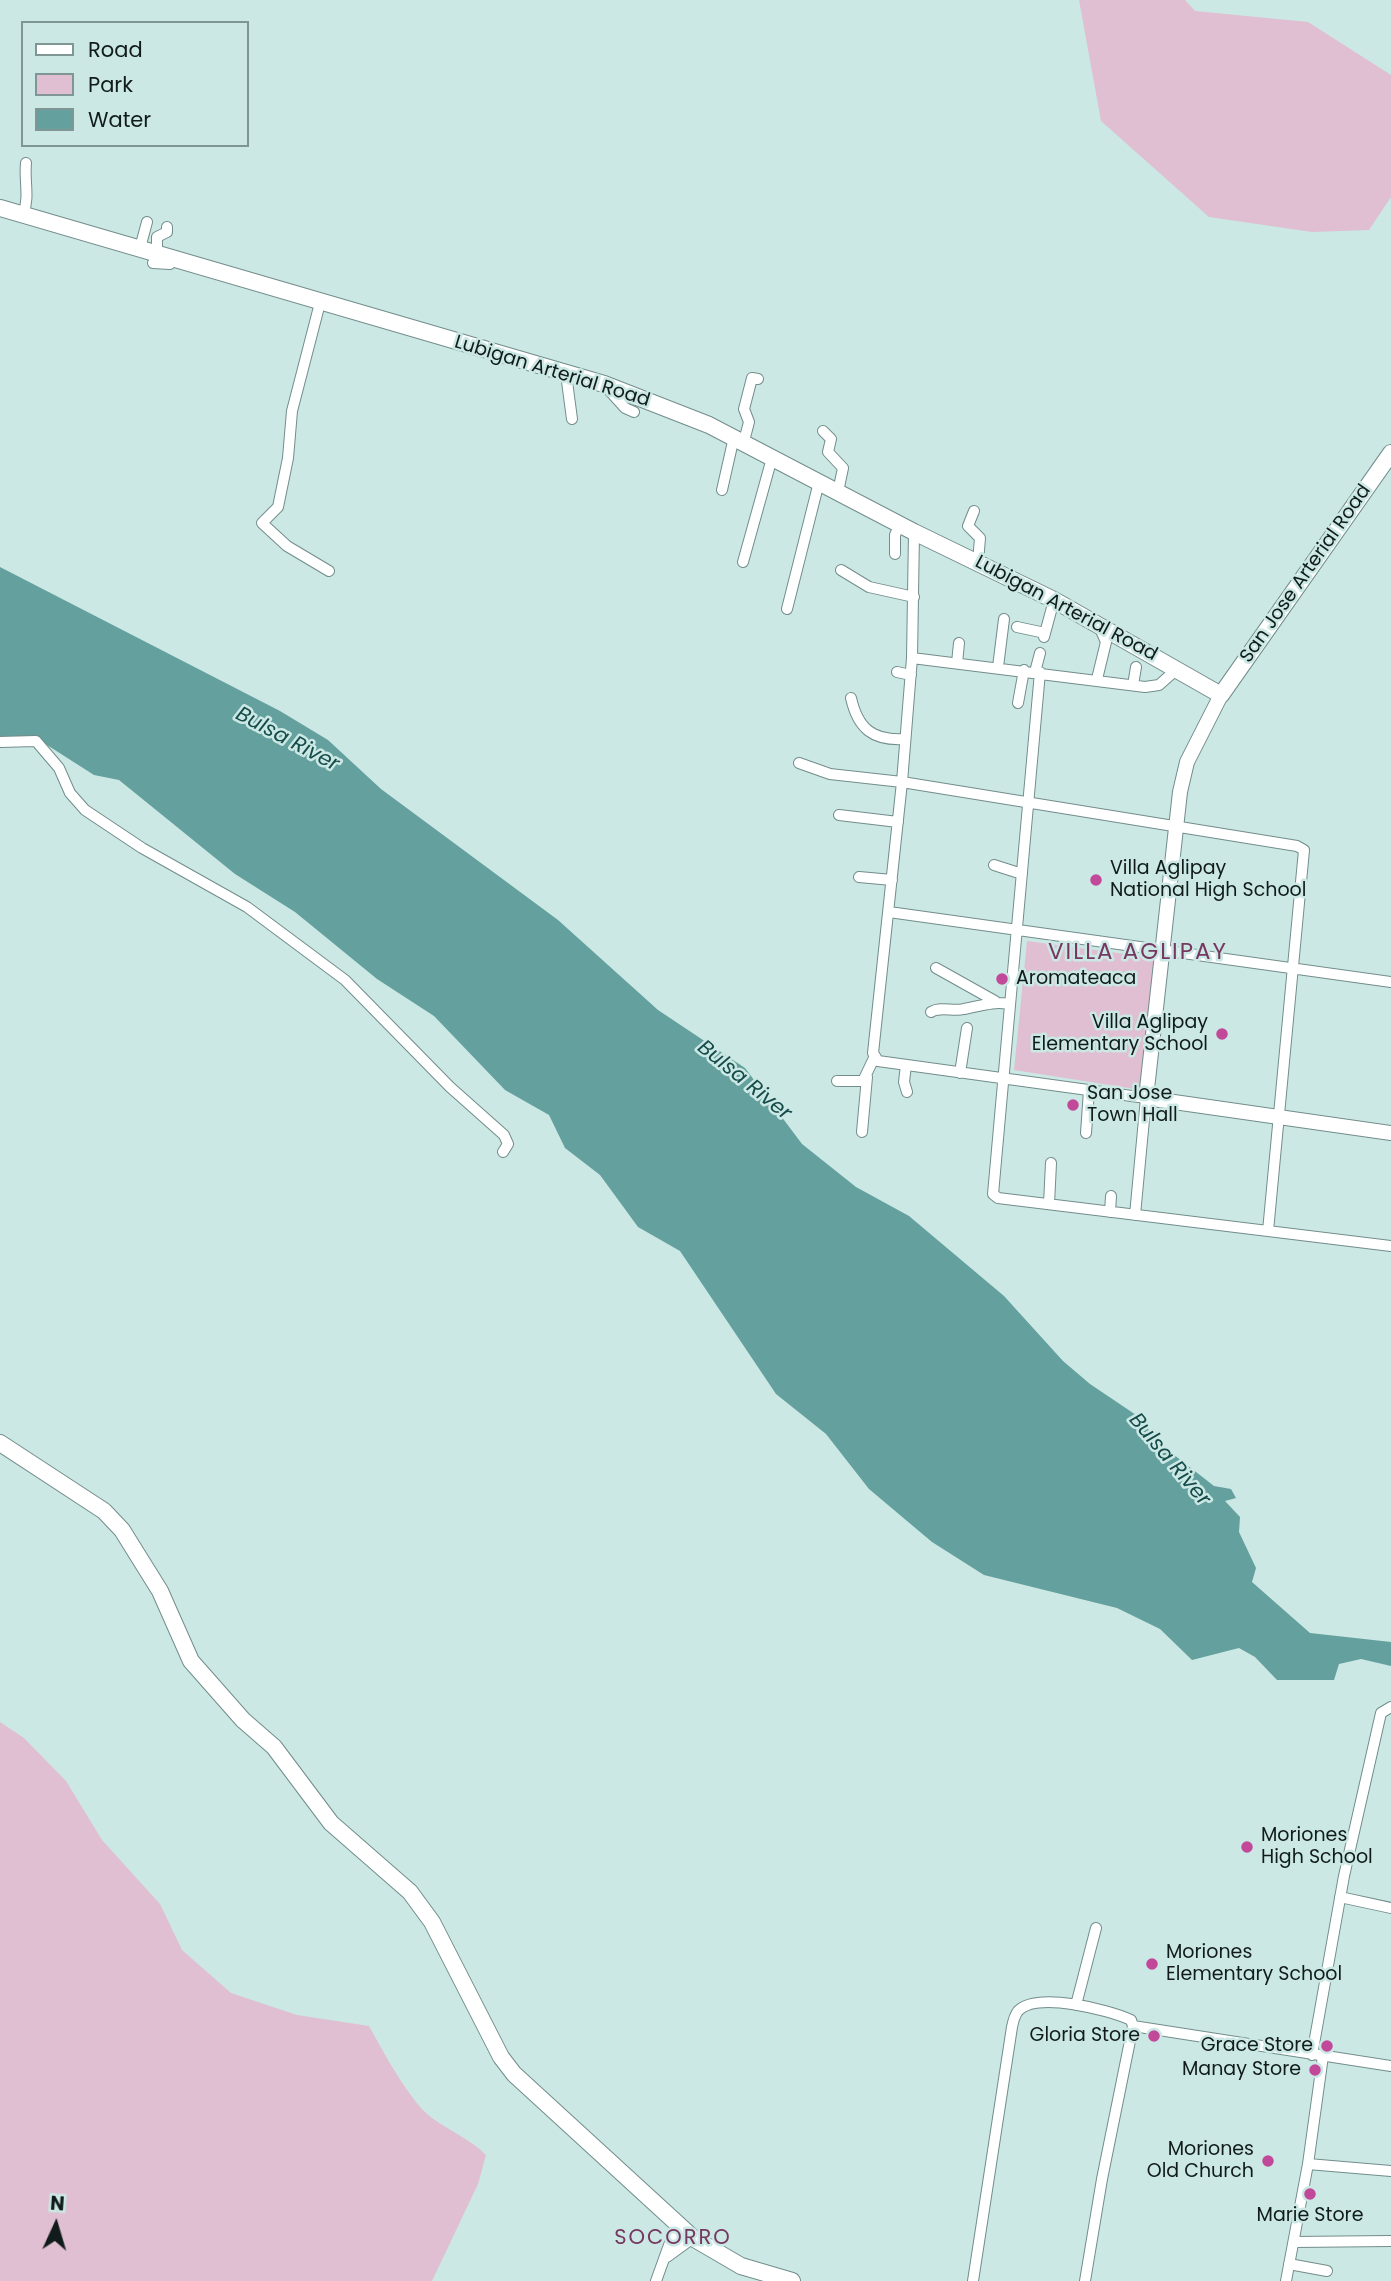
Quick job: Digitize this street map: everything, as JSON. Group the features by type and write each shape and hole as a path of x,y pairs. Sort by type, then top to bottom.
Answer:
{"main road":[{"name":"Lubigan Arterial Road","path":"0,208 140,248 161,258 285,291 604,384 739,439 907,528 1054,600 1178,668 1221,695"},
{"name":"San Jose Arterial Road","path":"1221,695 1391,453"},
{"path":"0,1443 104,1511 122,1531 160,1591 191,1661 243,1720 274,1747 331,1823 410,1892 432,1922 501,2057 514,2074 693,2238 741,2266 792,2281"}],"street":[{"path":"23,215 28,201 24,178 26,163"},
{"path":"140,248 148,222"},
{"path":"161,258 158,237 167,232 167,227"},
{"path":"285,291 293,306"},
{"path":"320,303 292,411 288,458 278,507 262,523 280,542 329,571"},
{"path":"566,374 572,419"},
{"path":"722,490 739,439 749,422 744,409 748,386 752,378 758,379"},
{"path":"604,384 634,412"},
{"path":"822,431 831,439 828,452 843,468 838,492"},
{"path":"743,562 772,458"},
{"path":"788,608 819,482"},
{"path":"974,510 968,526 986,543 978,562"},
{"path":"862,1132 867,1077 874,1058 911,675 914,597 907,528 895,535 895,554"},
{"path":"841,570 881,592 914,597"},
{"path":"1017,627 1045,635 1054,600"},
{"path":"998,667 1004,619"},
{"path":"1097,679 1106,642 1098,625"},
{"path":"957,663 959,643"},
{"path":"1018,703 1040,653"},
{"path":"912,658 1133,685 1159,685 1178,668"},
{"path":"1133,685 1136,667"},
{"path":"1033,671 1029,804 1017,929 1004,1003 1002,1079 993,1194 998,1198 1391,1246"},
{"path":"897,672 911,675"},
{"path":"1135,1215 1164,950 1174,827 1187,762 1221,695"},
{"path":"851,698 858,722 863,729 875,737 905,739"},
{"path":"0,742 36,741 60,768 71,793 85,810 152,854 247,906 345,980 450,1087 504,1135 508,1144 503,1152"},
{"path":"799,763 830,774 902,782 1304,850 1268,1231"},
{"path":"839,815 898,822"},
{"path":"994,865 1022,874"},
{"path":"859,877 892,880"},
{"path":"889,912 1391,982"},
{"path":"936,968 1004,1003"},
{"path":"930,1012 1004,1003"},
{"path":"960,1073 967,1028"},
{"path":"874,1058 960,1073 1391,1133"},
{"path":"906,1065 904,1082 908,1092"},
{"path":"837,1081 857,1083 867,1077"},
{"path":"1086,1133 1089,1090"},
{"path":"1049,1204 1051,1163"},
{"path":"1110,1212 1111,1196"},
{"path":"1286,2281 1308,2164 1318,2055 1340,1897 1381,1713 1391,1707"},
{"path":"1340,1897 1391,1908"},
{"path":"1076,2005 1096,1928"},
{"path":"974,2281 1010,2037 1017,2013 1036,2003 1076,2005 1123,2017 1131,2020 1133,2026 1085,2281"},
{"path":"1133,2026 1391,2066"},
{"path":"1308,2164 1391,2171"},
{"path":"656,2281 667,2257 677,2223"},
{"path":"667,2257 693,2238"},
{"path":"1294,2242 1391,2241"},
{"path":"1290,2264 1326,2271"}],"green space":[{"path":"1079,0 1185,0 1195,11 1308,22 1391,75 1391,197 1369,230 1312,232 1209,217 1101,121"},
{"path":"1027,941 1155,958 1141,1090 1014,1070"},
{"path":"0,1722 24,1738 66,1781 102,1840 160,1904 182,1950 231,1993 297,2015 369,2026 398,2075 424,2110 486,2155 478,2184 432,2281 0,2281"}],"water":[{"name":"Bulsa River","path":"0,567 280,711 328,740 381,789 558,920 658,1010 745,1068 802,1144 856,1187 909,1216 1004,1296 1063,1361 1090,1384 1142,1419 1155,1440 1214,1486 1231,1489 1236,1498 1225,1501 1240,1517 1239,1532 1256,1568 1252,1582 1310,1633 1391,1642 1391,1666 1361,1659 1339,1664 1334,1680 1277,1680 1255,1657 1239,1648 1192,1660 1160,1629 1117,1608 984,1575 932,1542 869,1489 826,1434 776,1394 680,1251 638,1227 600,1175 565,1148 549,1115 505,1090 434,1016 377,979 295,912 235,874 119,780 94,775 36,738 0,740"}],"place":[{"name":"Villa Aglipay National High School","path":"1096,880"},
{"name":"Aromateaca","path":"1002,979"},
{"name":"Villa Aglipay Elementary School","path":"1222,1034"},
{"name":"San Jose Town Hall","path":"1073,1105"},
{"name":"Moriones High School","path":"1247,1847"},
{"name":"Moriones Elementary School","path":"1152,1964"},
{"name":"Gloria Store","path":"1154,2036"},
{"name":"Grace Store","path":"1327,2046"},
{"name":"Manay Store","path":"1315,2070"},
{"name":"Moriones Old Church","path":"1268,2161"},
{"name":"Marie Store","path":"1310,2194"}],"district":[{"name":"VILLA AGLIPAY","path":"1138,953"},
{"name":"SOCORRO","path":"673,2239"}]}
